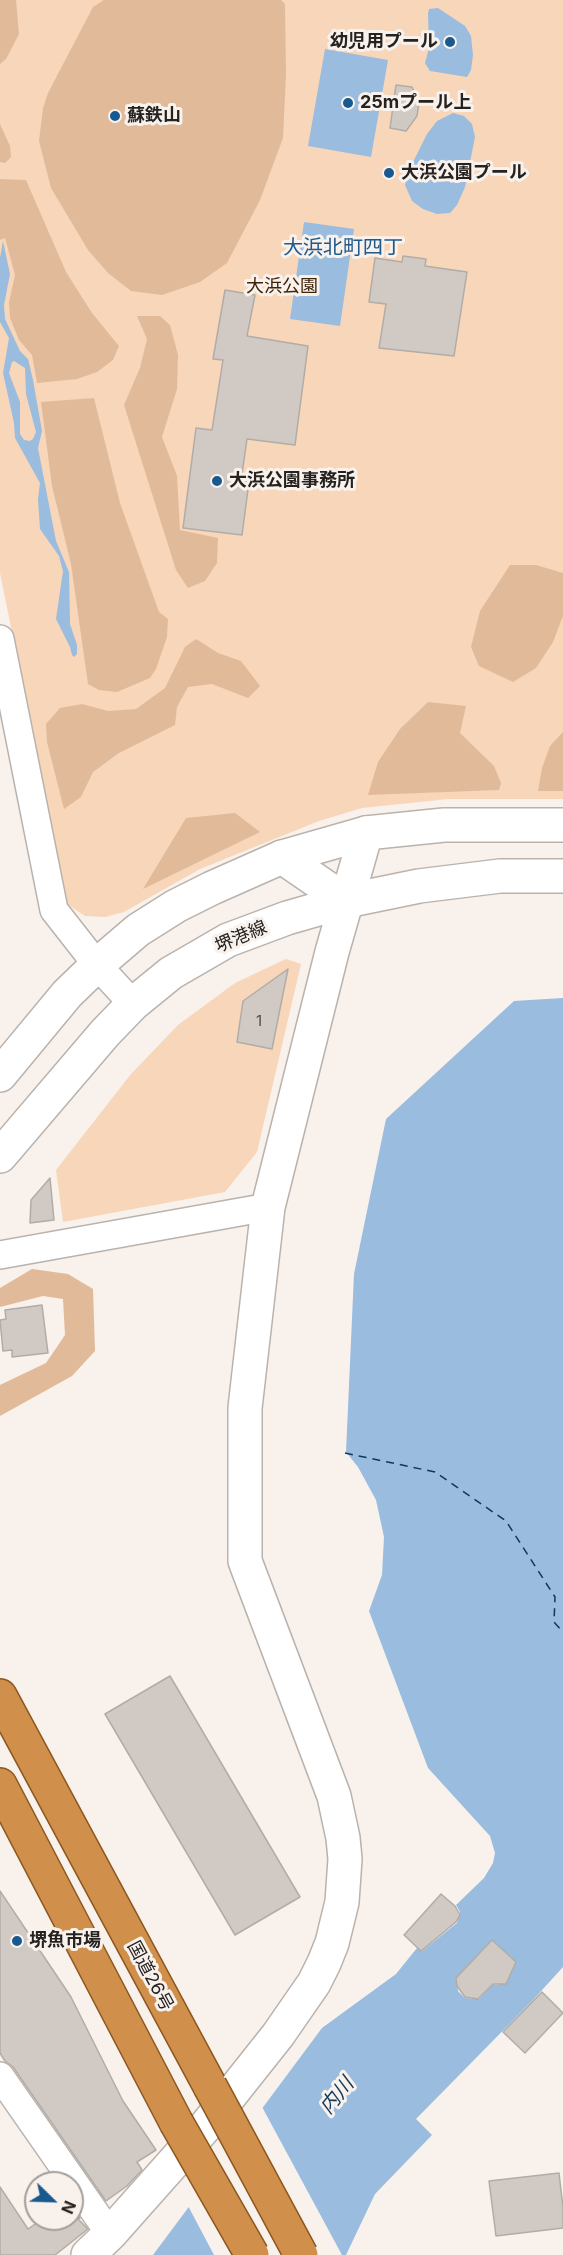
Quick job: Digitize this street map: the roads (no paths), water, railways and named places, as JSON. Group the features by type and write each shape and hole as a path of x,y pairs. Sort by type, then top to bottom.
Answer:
{"highway":[{"name":"国道26号","path":"0,1696 301,2255"},
{"path":"0,1785 176,2122 252,2255"}],"street":[{"path":"0,639 54,910 97,965 133,1004"},
{"path":"0,1075 68,994 97,965 138,930 176,906 212,888 282,857 366,834 444,825 563,825"},
{"path":"0,2076 99,2244 206,2127 278,2035 314,1983 332,1943 342,1902 345,1859 343,1838 337,1806 245,1562 245,1408 268,1207 346,901 366,834"},
{"path":"282,857 346,901"},
{"name":"堺港線","path":"0,1156 105,1033 133,1004 171,973 228,940 287,918 346,901 419,886 501,876 563,876"},
{"path":"0,1256 268,1207"}],"water":[{"name":"幼児用プール","path":"438,8 465,26 471,36 473,55 471,70 467,77 430,71 425,63 429,48 429,9"},
{"name":"25mプール上","path":"325,49 388,60 371,157 308,146"},
{"path":"453,113 464,116 472,124 475,137 465,187 457,205 450,213 437,214 423,209 412,201 405,185 408,172 427,134 437,121"},
{"path":"304,222 354,229 340,326 290,319"},
{"path":"3,241 10,274 4,305 5,319 20,351 28,359 33,380 42,431 38,448 56,541 69,572 70,624 77,645 77,654 74,657 56,619 63,571 59,556 40,529 38,499 40,483 15,438 3,373 9,338 0,322 0,258","holes":["14,361 25,368 26,394 36,432 30,441 24,440 20,434 20,402 9,373"]},
{"name":"内川","path":"563,998 563,1967 416,2119 432,2135 375,2194 346,2255 153,2255 322,2028 396,1974 417,1948 422,1951 457,1923 460,1912 456,1905 484,1878 493,1863 495,1853 490,1836 428,1768 369,1611 382,1575 384,1537 376,1500 358,1467 346,1452 354,1274 386,1119 514,1001","holes":["492,1943 513,1959 513,1969 498,1985 493,1984 479,1999 465,1998 458,1991 457,1977 487,1945"]}],"place":[{"name":"幼児用プール","path":"450,42"},
{"name":"25mプール上","path":"348,103"},
{"name":"蘇鉄山","path":"115,116"},
{"name":"大浜公園プール","path":"389,173"},
{"name":"大浜公園事務所","path":"217,481"},
{"name":"堺魚市場","path":"17,1941"}],"district":[{"name":"大浜北町四丁","path":"343,248"}],"park label":[{"name":"大浜公園","path":"282,287"}]}
